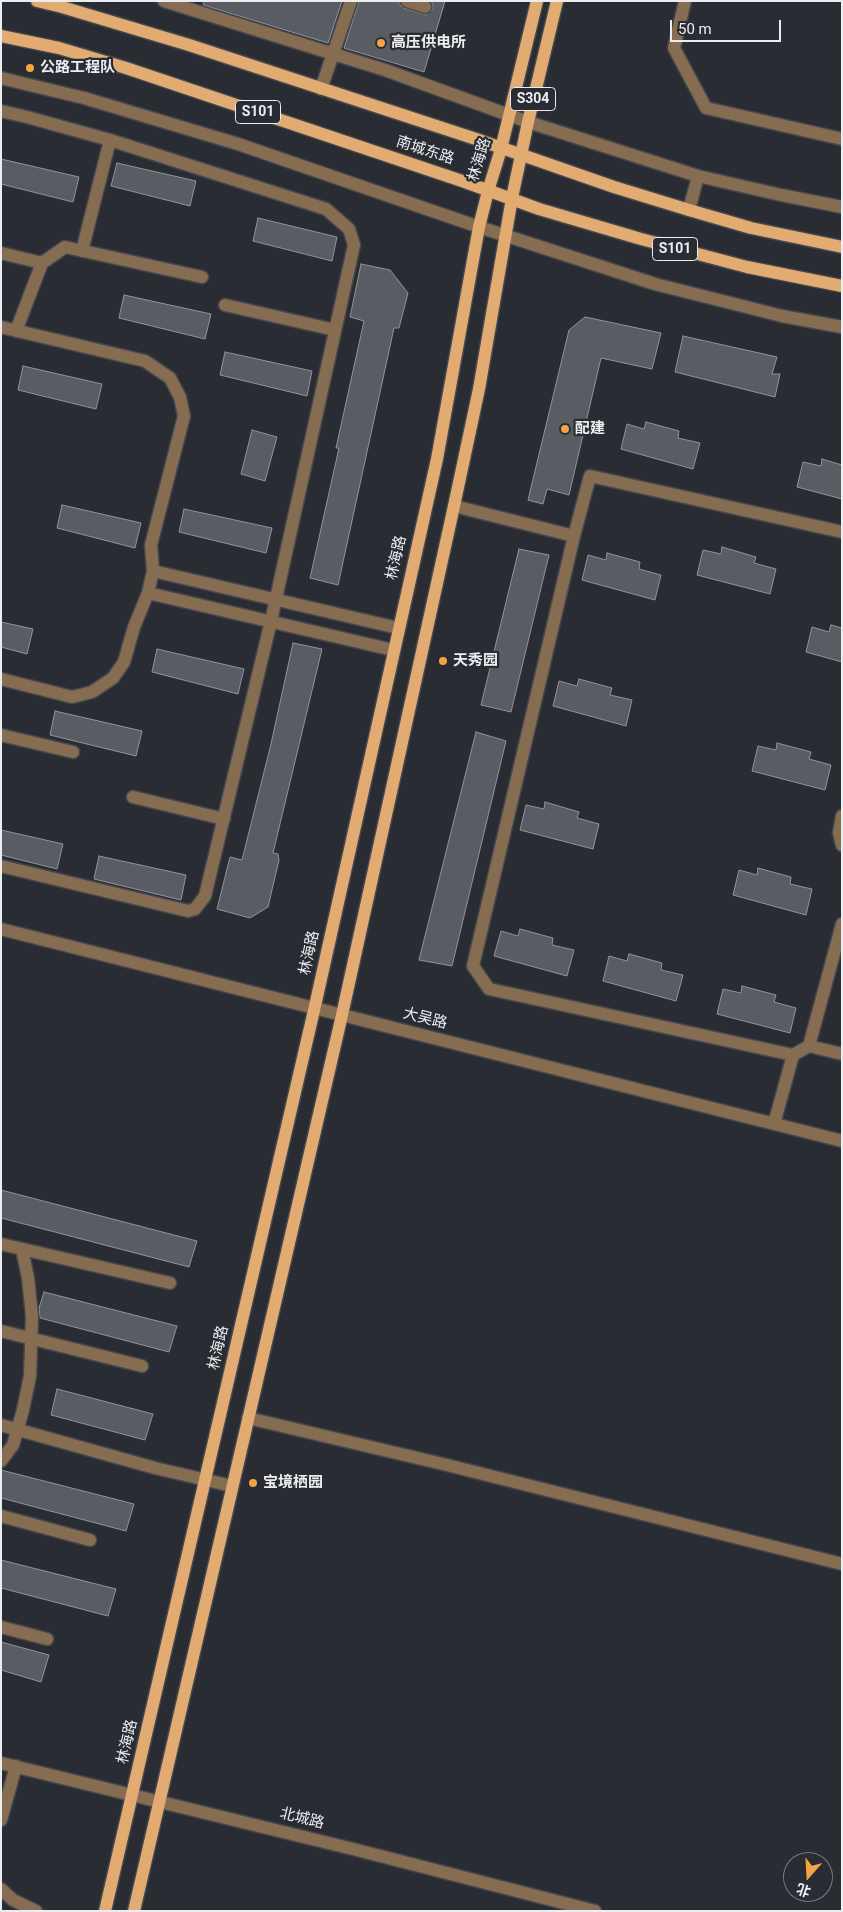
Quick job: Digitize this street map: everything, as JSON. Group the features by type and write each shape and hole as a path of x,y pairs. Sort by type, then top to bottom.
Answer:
{"main road":[{"name":"南城东路","path":"37,1 171,39 689,210 751,228 842,247"},
{"name":"林海路","path":"106,1911 204,1479 315,1006 437,459 479,227 501,149 537,1"},
{"name":"S304","path":"512,198 557,1"},
{"name":"南城东路","path":"1,36 59,48 126,68 548,211 694,254 746,267 842,286"},
{"path":"134,1911 342,1014 479,389 512,198"}],"street":[{"path":"164,1 385,70 509,116 698,176 842,207"},
{"path":"321,88 351,1"},
{"path":"407,1 425,7"},
{"path":"685,1 674,48 706,108 842,139"},
{"path":"1,78 84,98 220,138 479,227 664,286 782,316 842,327"},
{"path":"1,111 110,140 326,209 340,219 349,229 354,245 270,621 205,896 195,909 188,911 1,866"},
{"path":"82,251 110,140"},
{"path":"689,210 698,176"},
{"path":"16,331 42,263 64,247 202,277"},
{"path":"1,253 42,263"},
{"path":"225,306 334,330"},
{"path":"1,327 145,361 170,378 180,397 184,416 151,544 153,571 148,593 134,628 124,662 113,678 92,692 72,697 1,679"},
{"path":"842,532 590,476 574,536 473,966 489,988 793,1055 809,1046 842,1054"},
{"path":"454,506 574,536"},
{"path":"153,571 398,628"},
{"path":"148,593 393,650"},
{"path":"1,735 73,752"},
{"path":"133,797 224,819"},
{"path":"842,816 839,833 842,845"},
{"path":"809,1046 842,924"},
{"name":"大吴路","path":"1,928 841,1140"},
{"path":"774,1124 793,1055"},
{"path":"1,1244 170,1283"},
{"path":"1,1461 12,1445 30,1376 32,1316 28,1278 22,1249"},
{"path":"1,1331 142,1366"},
{"path":"248,1418 446,1465 842,1564"},
{"path":"1,1425 155,1468 232,1486"},
{"path":"1,1516 90,1540"},
{"path":"1,1627 48,1638"},
{"name":"北城路","path":"1,1763 353,1848 594,1911"},
{"path":"1,1820 16,1766"},
{"path":"1,1889 13,1900 36,1911"}],"building":[{"path":"204,1 342,1 328,43 203,5"},
{"path":"359,1 399,1 404,8 426,15 432,10 433,5 431,1 445,1 424,72 344,48"},
{"path":"1,159 79,177 73,202 1,184"},
{"path":"117,163 196,181 190,206 111,186"},
{"path":"258,218 337,237 332,261 253,241"},
{"path":"361,264 390,270 408,293 399,328 394,328 338,585 310,578 339,448 336,448 364,321 350,317"},
{"path":"124,295 211,314 205,339 119,318"},
{"name":"配建","path":"585,317 661,333 652,369 601,358 569,495 547,489 543,504 528,500 569,330"},
{"path":"683,336 777,357 772,374 780,374 775,397 675,372"},
{"path":"225,352 312,371 307,396 220,375"},
{"path":"23,366 102,384 96,409 18,390"},
{"path":"646,422 679,431 678,438 700,443 693,469 621,449 627,424 644,429"},
{"path":"252,430 277,437 265,481 241,474"},
{"path":"822,459 842,465 842,499 797,487 803,462 821,466"},
{"path":"62,505 141,523 135,548 57,528"},
{"path":"184,509 272,528 266,553 179,532"},
{"path":"722,547 756,557 754,563 776,569 770,594 697,575 703,550 721,554"},
{"path":"519,549 549,555 511,712 481,705"},
{"path":"607,553 640,562 639,569 661,575 655,600 582,580 588,555 606,560"},
{"path":"1,622 33,629 27,654 1,647"},
{"path":"831,625 842,628 842,662 806,652 812,627 829,632"},
{"path":"293,643 322,649 273,853 278,854 279,860 268,907 250,918 217,909 230,857 242,860 271,744"},
{"path":"157,649 244,669 238,694 152,672"},
{"path":"579,679 612,688 610,695 632,700 626,726 553,706 559,681 577,686"},
{"path":"55,711 142,731 136,756 50,735"},
{"path":"476,732 506,741 452,966 419,960"},
{"path":"777,743 811,752 809,759 831,765 825,790 752,771 758,746 776,750"},
{"path":"545,802 579,812 577,818 599,824 593,849 520,830 526,805 544,809"},
{"path":"1,830 63,844 57,869 1,855"},
{"path":"99,856 186,875 181,900 94,879"},
{"path":"758,868 791,877 790,884 812,889 806,915 733,895 739,870 757,875"},
{"path":"520,929 553,938 552,945 574,950 567,976 494,956 501,931 518,936"},
{"path":"629,954 662,963 661,970 683,975 676,1001 603,981 609,956 627,961"},
{"path":"742,986 776,995 774,1002 796,1008 790,1033 717,1014 723,989 741,993"},
{"path":"1,1190 197,1241 189,1267 1,1218"},
{"path":"44,1292 177,1326 169,1352 40,1318 39,1308"},
{"path":"57,1389 153,1414 145,1440 51,1415"},
{"path":"1,1470 134,1504 126,1531 1,1498"},
{"path":"1,1560 116,1589 108,1616 1,1588"},
{"path":"1,1642 49,1655 41,1682 1,1670"}],"place":[{"name":"高压供电所","path":"381,43"},
{"name":"公路工程队","path":"30,68"},
{"name":"配建","path":"565,429"},
{"name":"天秀园","path":"443,661"},
{"name":"宝境栖园","path":"253,1483"}]}
